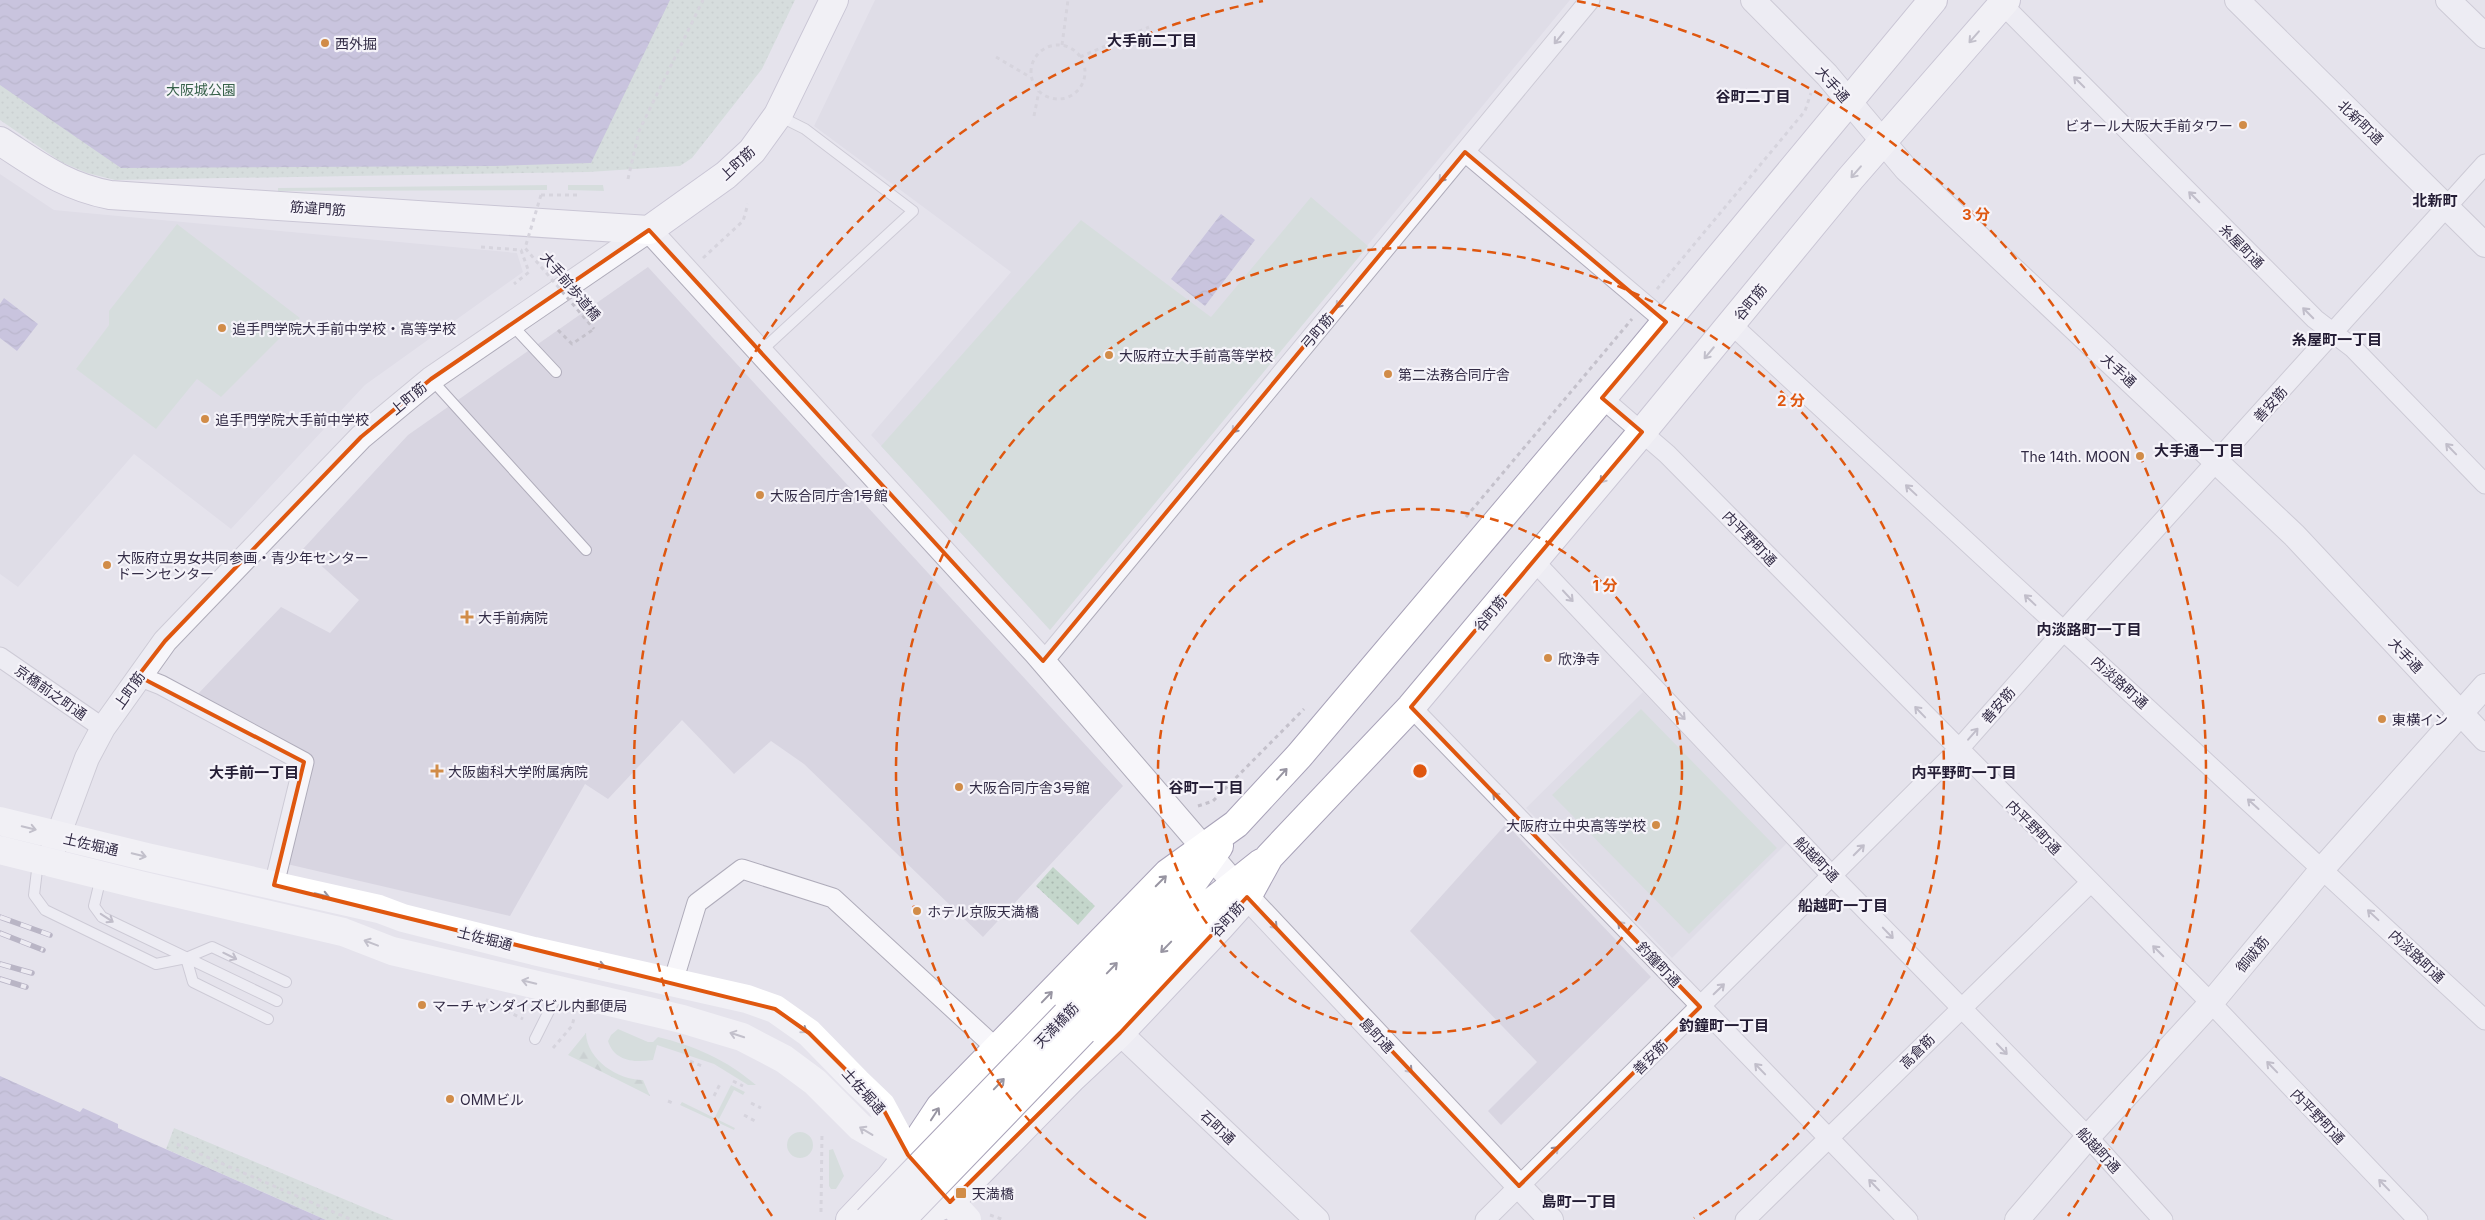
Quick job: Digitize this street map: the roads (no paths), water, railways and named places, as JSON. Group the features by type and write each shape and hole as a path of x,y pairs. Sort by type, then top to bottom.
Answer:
{"main road":[{"name":"上町筋","path":"649,230 726,175 752,151 778,115 834,0"},
{"path":"850,1220 890,1178 908,1155 940,1106 1168,873 1208,852 1299,756 1666,322 1848,100 1933,0"},
{"name":"谷町筋","path":"1269,858 1410,708 1732,325 1882,141 2004,2"},
{"name":"筋違門筋","path":"0,141 61,180 86,190 110,195 649,230"},
{"name":"土佐堀通","path":"0,821 57,836 379,909 403,918 534,951 747,999 775,1009 809,1033 881,1105 908,1155 955,1214"},
{"name":"土佐堀通","path":"0,850 101,876 342,932 392,951 682,1019 742,1036 784,1059 815,1082 860,1127 908,1155"},
{"name":"天満橋筋","path":"901,1220 1075,1023 1186,892 1208,852"},
{"name":"天満橋筋","path":"868,1220 1075,1023 1203,909 1241,890 1269,858"},
{"name":"谷町筋","path":"955,1214 1073,1077 1120,1034 1241,890"},
{"path":"908,1220 955,1214"}],"street":[{"name":"弓町筋","path":"1043,662 1590,0"},
{"name":"大手通","path":"1753,0 1827,76 1913,176 2294,535 2485,740"},
{"name":"北新町通","path":"2236,0 2485,245"},
{"path":"2448,0 2485,36"},
{"name":"糸屋町通","path":"2004,2 2315,319 2353,348 2485,484"},
{"path":"1465,152 1666,322"},
{"name":"善安筋","path":"1485,1220 1833,877 1958,750 2485,164"},
{"name":"上町筋","path":"43,861 57,836 88,758 103,728 138,676 165,641 361,437 431,379 510,323 649,230"},
{"name":"島町通","path":"649,230 1043,662 1241,890 1551,1220"},
{"name":"内淡路町通","path":"1732,325 2323,868 2485,1020"},
{"name":"内平野町通","path":"1602,398 1667,454 1958,750 2211,1003 2418,1220"},
{"name":"船越町通","path":"1534,561 1833,877 2088,1137 2164,1220"},
{"name":"京橋前之町通","path":"0,657 103,728"},
{"path":"138,676 169,690 304,762 274,884"},
{"name":"御祓筋","path":"2017,1220 2088,1137 2211,1003 2323,868 2485,686"},
{"name":"釣鐘町通","path":"1410,708 1908,1220"},
{"path":"673,982 697,903 742,869 833,898 997,1049"},
{"name":"高倉筋","path":"1745,1220 2090,883"},
{"name":"石町通","path":"1120,1034 1317,1220"}],"lane":[{"path":"761,351 913,211 805,129 778,115"},
{"path":"510,323 556,372"},
{"path":"431,379 586,550"},
{"path":"43,861 34,895 45,910 156,964 186,958 212,947 286,982"},
{"path":"101,876 94,906 102,917 277,1001"},
{"path":"186,958 193,982 268,1019"},
{"path":"535,1039 560,990"}],"water":[{"name":"西外掘","path":"0,0 670,0 591,163 495,166 121,168 0,85"},
{"path":"1221,214 1255,240 1205,306 1171,279"},
{"path":"4,298 38,324 17,351 0,338 0,304"},
{"path":"0,1076 80,1112 83,1108 118,1124 118,1128 326,1220 0,1220"}],"railway":[{"path":"0,917 50,935"},
{"path":"0,933 43,950"},
{"path":"0,964 32,973"},
{"path":"0,979 26,987"}],"place":[{"name":"西外掘","path":"325,43"},
{"name":"ビオール大阪大手前タワー","path":"2243,125"},
{"name":"追手門学院大手前中学校・高等学校","path":"222,328"},
{"name":"大阪府立大手前高等学校","path":"1109,355"},
{"name":"第二法務合同庁舎","path":"1388,374"},
{"name":"追手門学院大手前中学校","path":"205,419"},
{"name":"The 14th. MOON","path":"2140,456"},
{"name":"大阪合同庁舎1号館","path":"760,495"},
{"name":"大阪府立男女共同参画・青少年センター ドーンセンター","path":"107,565"},
{"name":"大手前病院","path":"467,617"},
{"name":"欣浄寺","path":"1548,658"},
{"name":"東横イン","path":"2382,719"},
{"name":"大阪歯科大学附属病院","path":"437,771"},
{"name":"大阪合同庁舎3号館","path":"959,787"},
{"name":"大阪府立中央高等学校","path":"1656,825"},
{"name":"ホテル京阪天満橋","path":"917,911"},
{"name":"マーチャンダイズビル内郵便局","path":"422,1005"},
{"name":"OMMビル","path":"450,1099"},
{"name":"天満橋","path":"961,1193"}],"district":[{"name":"大手前二丁目","path":"1152,40"},
{"name":"谷町二丁目","path":"1753,96"},
{"name":"北新町","path":"2435,200"},
{"name":"糸屋町一丁目","path":"2337,339"},
{"name":"大手通一丁目","path":"2199,450"},
{"name":"内淡路町一丁目","path":"2089,629"},
{"name":"大手前一丁目","path":"254,772"},
{"name":"内平野町一丁目","path":"1964,772"},
{"name":"谷町一丁目","path":"1206,787"},
{"name":"船越町一丁目","path":"1843,905"},
{"name":"釣鐘町一丁目","path":"1724,1025"},
{"name":"島町一丁目","path":"1579,1201"}],"park label":[{"name":"大阪城公園","path":"201,89"}]}
